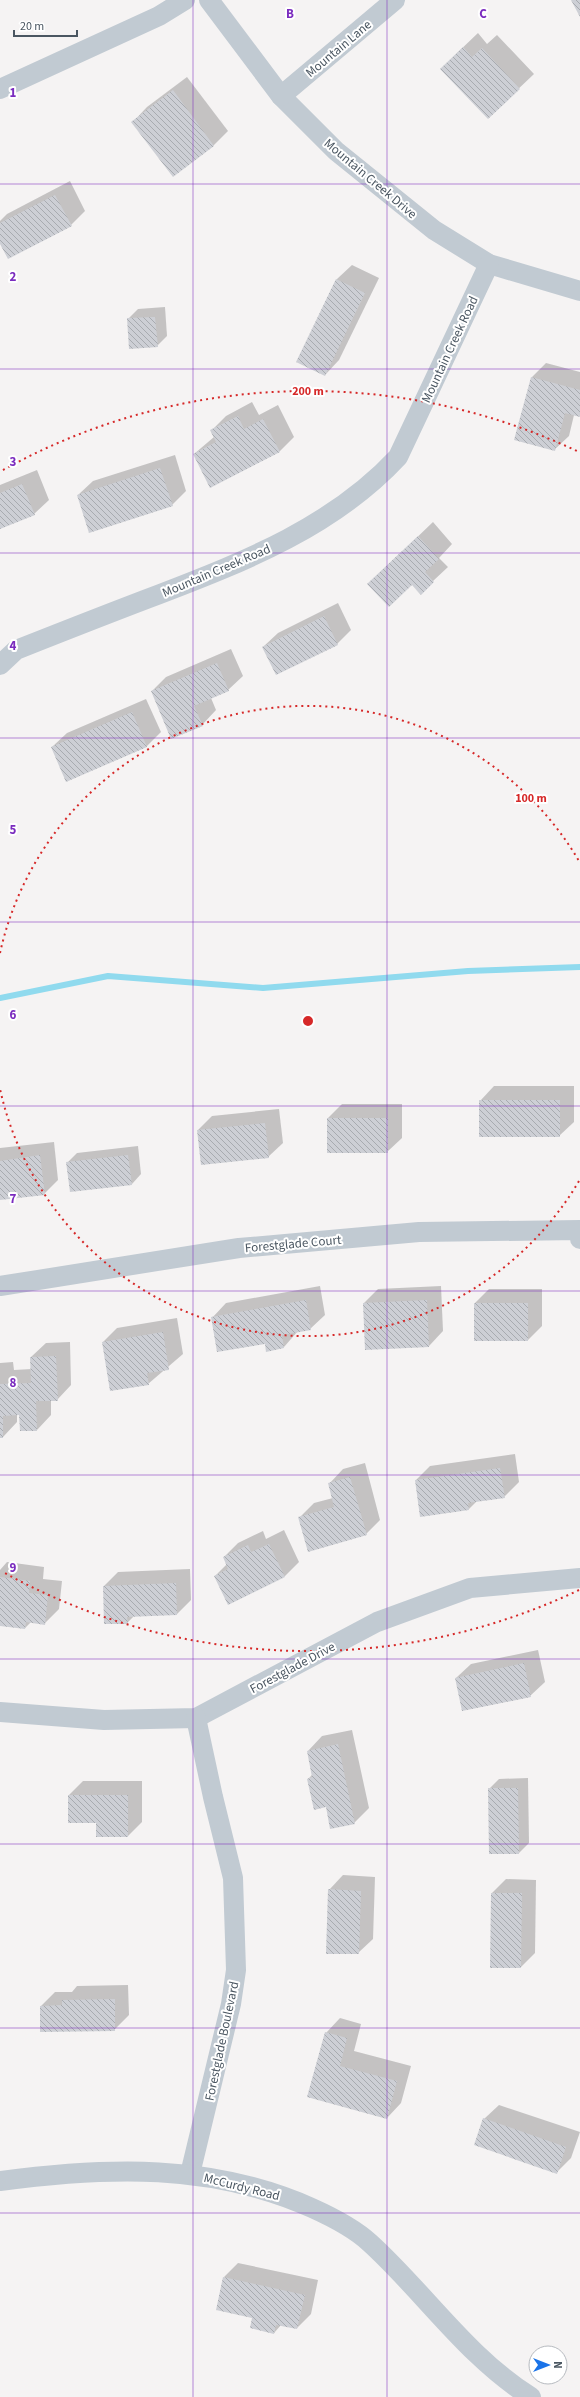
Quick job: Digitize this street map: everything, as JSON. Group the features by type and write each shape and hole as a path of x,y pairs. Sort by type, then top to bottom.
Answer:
{"street":[{"path":"0,90 159,16 185,0"},
{"name":"Mountain Creek Drive","path":"209,0 281,96 336,151 434,230 489,264 580,292"},
{"name":"Mountain Lane","path":"281,96 395,0"},
{"name":"Mountain Creek Road","path":"0,665 16,650 237,564 305,531 377,480 398,457 489,264"},
{"name":"Forestglade Court","path":"0,1286 239,1248 419,1232 580,1230 580,1239"},
{"name":"Forestglade Drive","path":"0,1712 104,1720 196,1718 377,1622 470,1588 580,1578"},
{"name":"Forestglade Boulevard","path":"190,2174 231,2004 236,1970 233,1878 213,1797 196,1718"},
{"name":"McCurdy Road","path":"0,2181 82,2172 190,2174 279,2193 331,2216 369,2241 482,2358 516,2388 531,2397"}],"building":[{"path":"571,0 580,0 580,17"},
{"path":"463,47 472,57 482,48 520,89 488,119 440,69"},
{"path":"173,90 214,146 173,177 131,122"},
{"path":"55,195 72,226 8,259 0,244 0,223"},
{"path":"336,279 365,293 325,376 296,362"},
{"path":"155,317 158,347 129,349 127,318"},
{"path":"531,377 580,390 580,417 565,413 555,451 514,440"},
{"path":"238,416 244,429 263,419 280,452 210,488 193,454 216,442 210,430"},
{"path":"160,468 173,506 89,533 77,495"},
{"path":"22,484 35,515 0,529 0,493"},
{"path":"418,536 439,559 425,572 434,582 421,595 412,585 389,607 367,584"},
{"path":"324,616 338,645 276,675 262,647"},
{"path":"217,663 229,691 194,706 203,726 171,739 151,691"},
{"path":"132,712 147,747 66,782 51,747"},
{"path":"479,1100 560,1100 560,1137 479,1137"},
{"path":"327,1118 388,1118 388,1153 327,1153"},
{"path":"265,1123 269,1158 201,1165 197,1130"},
{"path":"40,1155 45,1195 0,1200 0,1161"},
{"path":"128,1155 132,1185 70,1192 66,1162"},
{"path":"306,1300 311,1330 282,1335 284,1348 266,1352 265,1344 217,1352 211,1317"},
{"path":"427,1300 429,1347 365,1350 363,1303"},
{"path":"474,1303 528,1303 528,1341 474,1341"},
{"path":"163,1332 169,1370 147,1373 149,1385 110,1391 102,1342"},
{"path":"56,1356 58,1401 36,1401 37,1431 20,1431 19,1415 3,1416 3,1438 0,1438 0,1384 31,1383 30,1357"},
{"path":"500,1468 505,1498 468,1503 469,1510 420,1517 415,1480"},
{"path":"350,1477 367,1535 308,1552 298,1517 334,1507 328,1483"},
{"path":"269,1544 285,1577 228,1605 214,1576 228,1569 223,1557 248,1545 251,1552"},
{"path":"0,1577 30,1581 29,1593 48,1595 45,1625 26,1622 25,1629 0,1626"},
{"path":"176,1583 177,1615 127,1617 128,1624 104,1624 103,1586"},
{"path":"524,1663 531,1697 462,1711 455,1678"},
{"path":"338,1744 355,1824 330,1829 326,1807 314,1810 307,1779 312,1777 307,1751"},
{"path":"488,1788 518,1788 519,1854 489,1854"},
{"path":"68,1795 128,1795 128,1837 96,1837 96,1823 68,1823"},
{"path":"328,1889 361,1891 359,1954 326,1954"},
{"path":"491,1893 522,1893 521,1968 490,1968"},
{"path":"115,1999 115,2031 40,2032 40,2006 62,2005 62,2000"},
{"path":"325,2032 347,2038 340,2066 397,2081 387,2119 307,2097"},
{"path":"483,2118 566,2147 557,2174 474,2145"},
{"path":"223,2277 305,2295 297,2329 276,2325 274,2334 250,2328 252,2318 216,2310"}],"waterway":[{"path":"0,998 108,976 263,988 468,971 580,967"}]}
